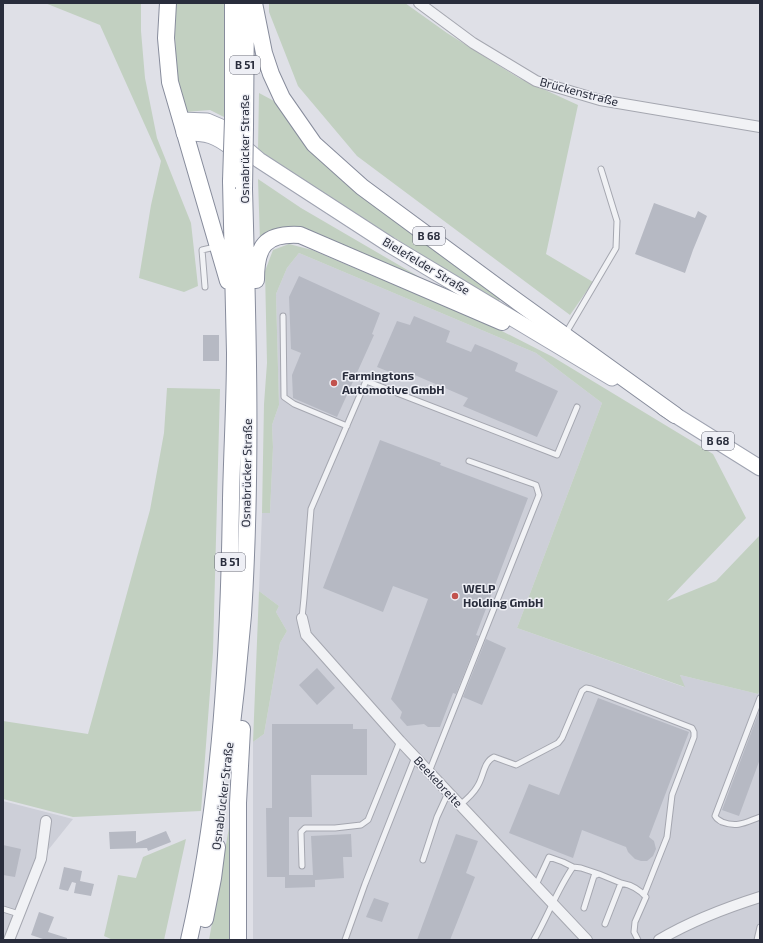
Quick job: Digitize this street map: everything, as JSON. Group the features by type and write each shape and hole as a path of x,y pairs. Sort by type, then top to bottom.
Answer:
{"highway":[{"path":"168,3 166,38 170,82 234,303"},
{"name":"Osnabrücker Straße","path":"233,3 239,123"},
{"name":"Osnabrücker Straße","path":"189,940 213,806 222,715 231,552 235,354 234,303 239,123 246,3"},
{"name":"B 68","path":"254,3 264,53 270,74 282,98 314,144 362,187 564,336 675,415"},
{"name":"Osnabrücker Straße","path":"200,940 213,878 237,685 243,613 247,500 247,318 238,185"},
{"name":"B 68","path":"247,318 255,295 256,262 260,250 271,238 286,234 300,235 502,322"},
{"path":"238,940 238,803 242,714 243,613"}],"main road":[{"name":"Bielefelder Straße","path":"182,127 207,121 221,127 259,160 390,245 675,415 760,468"},
{"name":"Bielefelder Straße","path":"182,127 218,138 256,168 502,322 675,415"}],"street":[{"name":"Brückenstraße","path":"419,3 473,43 536,81 600,100 760,127"},
{"name":"Beekebreite","path":"302,618 306,635 400,741 586,940"},
{"path":"9,940 41,859 46,821"},
{"path":"659,940 680,928 734,906 760,899"}],"lane":[{"path":"564,336 616,248 617,221 602,169"},
{"path":"205,287 202,250 218,246"},
{"path":"283,316 284,397 294,404 347,426"},
{"path":"302,618 312,509 366,381 557,455 577,407"},
{"path":"429,772 539,495 536,486 469,461"},
{"path":"460,805 478,786 490,759 494,757 516,765 558,743 562,738 582,691 586,688 591,688 692,728 694,737 672,795 667,837 644,895 646,897 635,922 634,932 638,940"},
{"path":"760,698 715,816 720,821 731,825 736,825 760,817"},
{"path":"302,866 301,832 305,828 335,828 361,825 368,820 400,741"},
{"path":"345,940 365,884 415,757"},
{"path":"423,860 437,817 448,793"},
{"path":"536,886 549,857 572,867 581,868 599,874 638,889 644,895"},
{"path":"534,940 572,867"},
{"path":"584,908 594,876 599,874"},
{"path":"605,924 621,883"},
{"path":"3,909 19,914"},
{"path":"757,940 760,927"}],"shaded area":[{"path":"299,253 536,353 602,403 517,628 684,687 680,675 758,694 760,690 760,940 253,940 253,742 264,734 280,643 287,631 276,612 279,606 259,591 262,513 270,513 273,447 272,425 279,405 276,294 287,268"},
{"path":"3,801 73,819 41,859 9,940 3,940"}],"green space":[{"path":"45,3 141,3 141,31 145,78 157,138 191,223 198,286 184,292 139,278 151,205 161,161 100,25"},
{"path":"176,3 225,3 224,117 210,110 185,112 177,78 175,35"},
{"path":"269,3 405,3 447,33 519,78 578,105 546,254 593,282 570,315 357,156 298,86 269,12"},
{"path":"259,93 274,101 309,149 502,296 498,302 288,172 258,149"},
{"path":"258,179 301,208 440,289 309,233 260,241"},
{"path":"289,244 312,250 494,327 553,357 713,454 746,518 667,601 716,581 760,535 760,690 758,694 680,675 685,687 517,628 602,403 536,353 299,253 287,268 276,294 279,405 272,425 273,447 270,513 262,513 264,404 267,363 265,271 273,250"},
{"path":"167,388 220,389 213,652 201,811 73,817 3,799 3,721 88,734 150,510 164,433"},
{"path":"259,591 279,606 276,612 287,631 280,643 264,734 253,742"},
{"path":"230,822 231,940 209,940"},
{"path":"186,839 164,940 113,940 104,936 118,875 136,878 143,857"}],"building":[{"path":"654,203 695,218 698,211 707,216 685,273 635,254"},
{"path":"299,276 380,313 372,334 374,335 337,417 293,398 292,375 301,353 291,349 289,297"},
{"path":"414,316 450,331 446,342 471,352 475,344 492,351 518,363 515,371 558,391 537,437 463,406 468,398 410,373 407,379 377,367 397,321 410,325"},
{"path":"203,335 219,335 219,361 203,361"},
{"path":"380,440 441,463 440,465 528,498 476,635 479,636 456,694 453,693 440,727 428,727 424,724 407,726 400,718 402,712 391,699 428,599 393,586 383,612 323,588"},
{"path":"486,639 506,648 482,705 463,697"},
{"path":"317,668 335,688 317,705 299,685"},
{"path":"598,698 689,732 649,837 654,841 656,849 653,856 647,861 635,859 628,852 626,847 582,830 573,858 509,833 529,784 559,795"},
{"path":"760,709 760,759 739,816 722,810"},
{"path":"272,724 353,724 353,729 367,729 367,775 311,775 312,817 289,817 289,875 313,875 311,836 351,834 352,857 343,857 344,878 315,880 315,887 285,888 285,877 267,877 266,808 272,808"},
{"path":"136,831 136,843 166,831 171,842 148,851 147,848 110,849 109,832"},
{"path":"456,834 478,841 466,873 475,877 450,940 417,940"},
{"path":"3,845 21,849 15,877 3,875"},
{"path":"64,867 82,871 80,881 94,884 91,896 74,893 76,883 72,882 68,891 59,889"},
{"path":"374,898 389,903 382,922 366,917"},
{"path":"39,912 54,917 48,932 67,938 67,940 46,940 31,935"}],"place":[{"name":"Farmingtons Automotive GmbH","path":"334,383"},
{"name":"WELP Holding GmbH","path":"455,596"}]}
